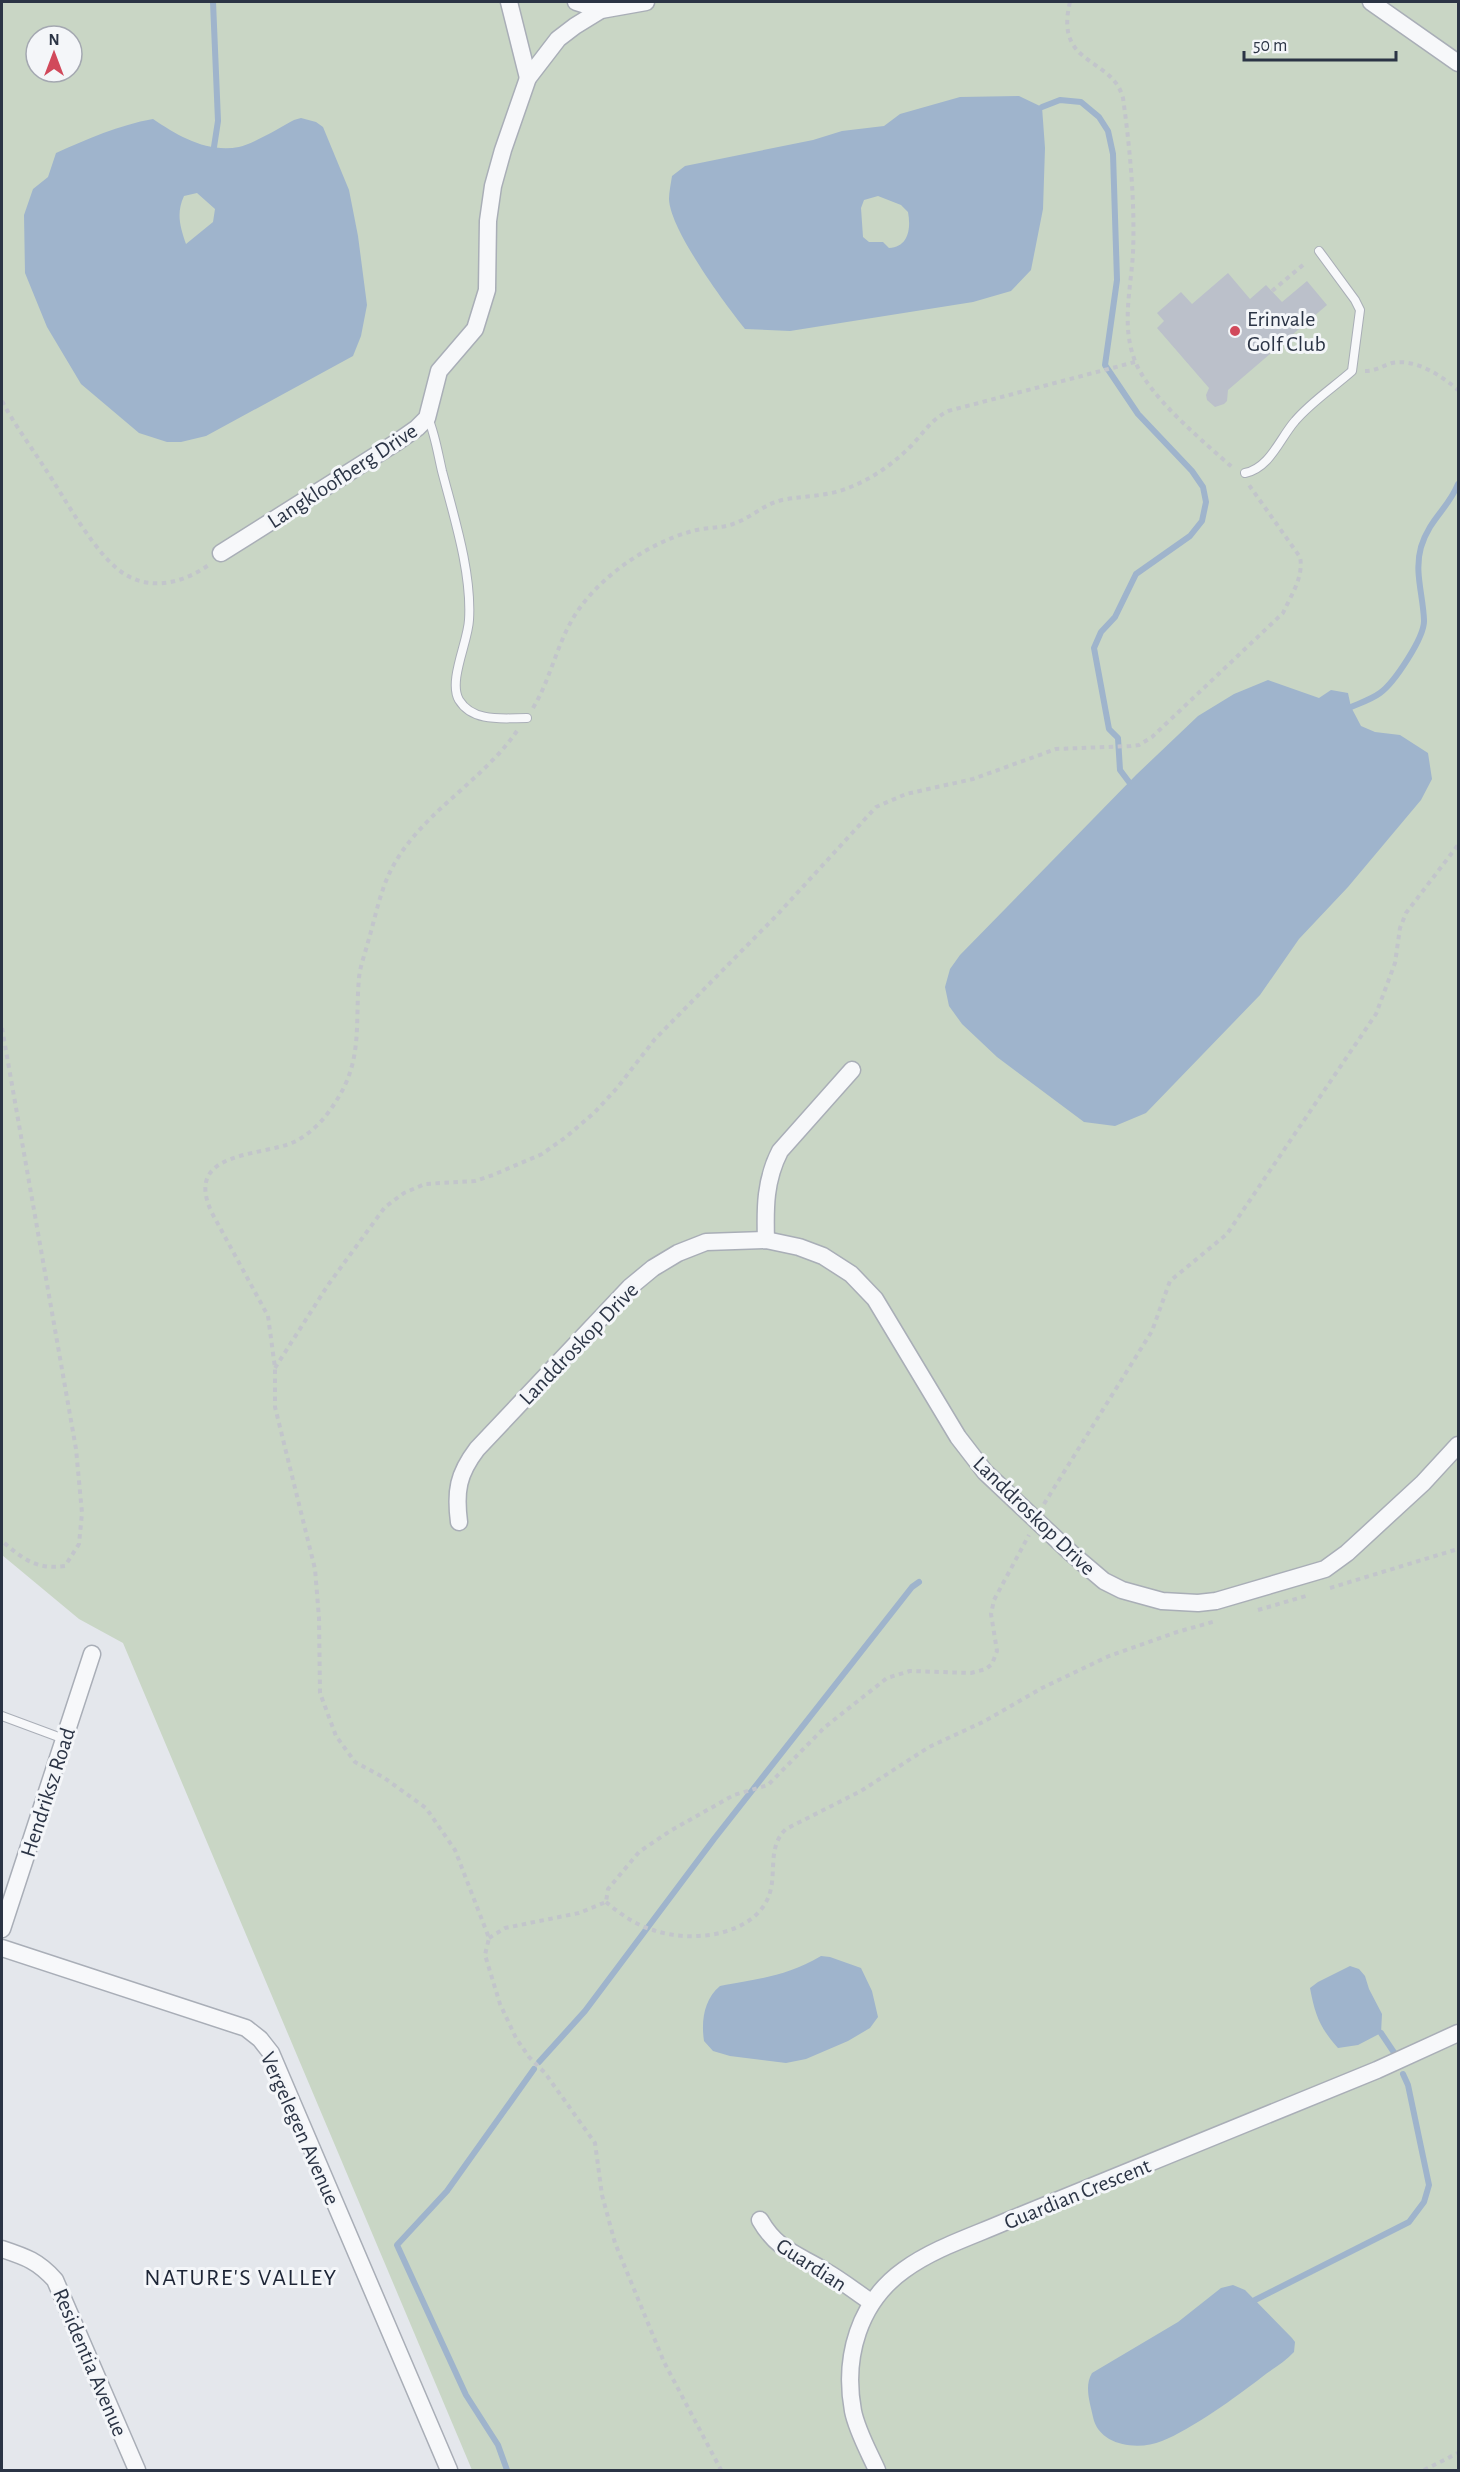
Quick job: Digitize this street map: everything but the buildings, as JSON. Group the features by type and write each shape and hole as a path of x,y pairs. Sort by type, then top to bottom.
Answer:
{"street":[{"path":"509,2 528,78"},
{"path":"576,2 601,10"},
{"name":"Langkloofberg Drive","path":"220,553 397,442 427,418 439,371 475,329 487,290 488,221 493,186 528,78 558,39 601,10 646,2"},
{"path":"1371,2 1458,63"},
{"path":"766,1240 768,1181 777,1158 852,1070"},
{"name":"Landdroskop Drive","path":"459,1522 456,1499 459,1482 466,1464 477,1449 630,1287 653,1268 678,1253 706,1242 766,1240 799,1247 824,1256 851,1274 875,1299 914,1367 958,1437 976,1461 1036,1520 1104,1581 1122,1590 1162,1601 1198,1603 1216,1601 1325,1569 1347,1553 1423,1483 1458,1445"},
{"name":"Hendriksz Road","path":"2,1929 92,1654"},
{"name":"Vergelegen Avenue","path":"2,1948 246,2028 260,2039 271,2053 449,2470"},
{"name":"Guardian Crescent","path":"877,2470 854,2413 850,2389 855,2337 871,2302 905,2269 948,2247 1367,2074 1458,2033"},
{"name":"Guardian","path":"760,2220 768,2235 778,2246 824,2270 871,2302"},
{"name":"Residentia Avenue","path":"2,2249 30,2258 42,2265 56,2280 137,2470"}],"lane":[{"path":"1245,473 1252,472 1270,456 1296,420 1352,371 1360,310 1319,251"},
{"path":"427,418 454,518 469,597 469,621 455,682 458,697 464,707 474,713 491,718 527,718"},
{"path":"2,1716 64,1739"}],"path":[{"path":"275,1368 328,1286 385,1207 404,1193 425,1184 475,1181 493,1175 542,1154 566,1137 595,1112 655,1039 777,915 876,807 906,794 973,779 1041,753 1068,748 1139,745 1152,737 1283,613 1301,569 1300,557 1251,489 1245,473 1232,467 1163,401 1135,362 1127,314 1133,217 1123,98 1114,81 1082,56 1071,42 1066,23 1070,2"},
{"path":"1272,291 1303,265"},
{"path":"721,2470 664,2362 615,2243 602,2195 595,2143 545,2073 529,2057 516,2038 500,2004 485,1955 489,1938 455,1850 426,1808 383,1777 355,1762 336,1736 320,1693 319,1618 315,1569 275,1407 275,1368 268,1316 208,1204 206,1195 209,1177 214,1168 230,1158 282,1146 301,1138 320,1123 336,1101 343,1090 356,1054 359,977 377,907 396,861 420,828 512,739 541,694 558,647 579,610 609,578 661,543 690,531 735,524 773,503 822,496 853,486 889,465 913,444 933,420 948,411 1135,362"},
{"path":"1352,371 1375,371 1395,363 1411,363 1458,390"},
{"path":"2,401 87,532 112,565 128,576 149,583 163,584 180,580 209,565 220,553"},
{"path":"606,1902 608,1889 639,1852 670,1831 734,1795 759,1789 774,1781 825,1727 887,1678 910,1671 979,1672 992,1664 997,1651 991,1614 994,1599 1046,1498 1152,1331 1170,1281 1227,1234 1376,1014 1395,963 1398,935 1406,913 1458,845"},
{"path":"2,1028 74,1438 82,1513 79,1544 65,1566 48,1569 25,1560 2,1541"},
{"path":"1323,1591 1458,1549"},
{"path":"1255,1611 1312,1594"},
{"path":"606,1902 639,1924 667,1934 700,1935 744,1924 761,1911 771,1891 774,1848 780,1835 786,1829 861,1791 929,1747 985,1721 1042,1688 1109,1656 1177,1632 1222,1620"},
{"path":"489,1938 505,1928 579,1912 606,1902"},
{"path":"1424,2470 1458,2452"}],"green space":[{"path":"2,2 1458,2 1458,2470 472,2470 123,1643 79,1619 2,1555"}],"water":[{"path":"1019,96 1042,107 1045,148 1043,209 1031,270 1011,291 973,302 790,331 745,329 700,266 678,229 669,199 672,176 685,166 813,140 842,131 884,126 900,114 960,97","holes":["878,196 901,205 908,212 909,224 907,236 901,244 889,248 883,242 869,242 863,237 861,208 864,200"]},
{"path":"301,118 316,122 323,127 349,190 367,305 361,336 353,356 206,436 181,442 167,442 139,433 81,384 47,327 25,273 24,215 33,189 48,177 56,153 128,125 153,119 193,142 216,148 227,148 239,147 252,142","holes":["197,193 215,209 213,222 186,244 180,220 180,208 184,196"]},
{"path":"1268,680 1319,698 1331,690 1348,693 1351,707 1361,726 1375,732 1400,735 1428,753 1432,779 1421,800 1348,887 1299,939 1260,995 1146,1113 1115,1126 1084,1122 997,1057 962,1024 949,1006 945,987 950,969 960,955 1136,775 1198,716 1234,694"},
{"path":"821,1956 861,1968 872,1991 878,2017 870,2028 848,2041 806,2059 786,2063 730,2056 713,2051 704,2041 703,2026 707,2004 720,1986 784,1973"},
{"path":"1350,1966 1359,1969 1365,1976 1382,2014 1381,2033 1358,2045 1338,2048 1319,2021 1310,1988"},
{"path":"1233,2285 1245,2290 1292,2338 1295,2342 1294,2352 1240,2394 1174,2436 1142,2446 1121,2444 1103,2434 1097,2427 1089,2400 1088,2383 1092,2373 1178,2322 1221,2288"}],"waterway":[{"path":"213,2 218,121 214,147"},
{"path":"1042,107 1060,100 1081,102 1099,117 1108,131 1113,154 1117,280 1105,365 1138,414 1192,471 1203,487 1206,502 1202,521 1190,536 1136,574 1115,617 1101,632 1094,648 1109,729 1118,738 1120,770 1129,782"},
{"path":"1351,707 1386,688 1408,659 1420,637 1424,620 1418,565 1421,547 1429,528 1458,484"},
{"path":"539,2062 585,2011 714,1839 912,1587 919,1582"},
{"path":"1381,2033 1395,2054"},
{"path":"507,2470 498,2445 466,2395 397,2245 447,2191 534,2069"},
{"path":"1255,2300 1409,2222 1424,2202 1429,2185 1408,2085 1403,2074"}],"place":[{"name":"Erinvale Golf Club","path":"1235,331"}],"district":[{"name":"NATURE'S VALLEY","path":"241,2277"}]}
